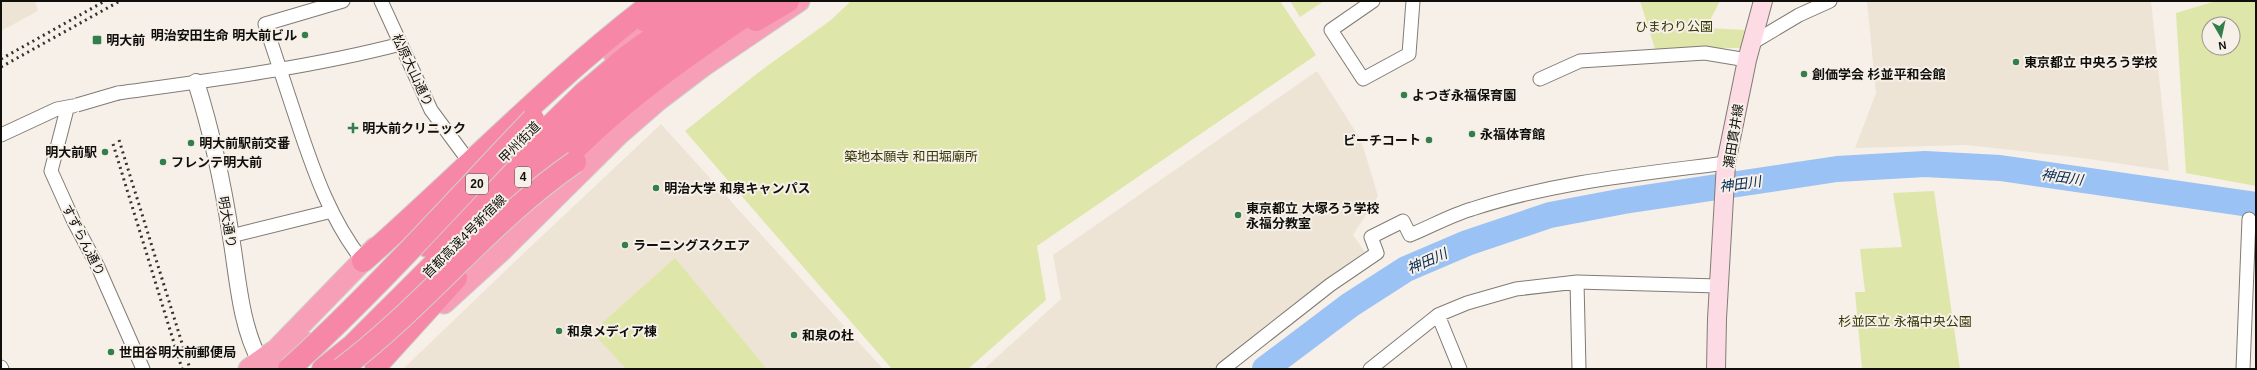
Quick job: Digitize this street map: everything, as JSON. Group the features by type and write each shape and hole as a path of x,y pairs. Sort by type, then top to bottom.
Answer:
{"highway":[{"name":"20","path":"260,366 465,156 572,55 640,1"},
{"path":"363,261 607,37 655,1"},
{"path":"290,369 335,325 533,119 567,86 614,46 673,1"},
{"name":"甲州街道","path":"260,366 329,320 420,237 575,87 617,51 685,1"},
{"name":"首都高速4号新宿線","path":"290,369 370,301 584,93 625,58 704,1"},
{"name":"首都高速4号新宿線","path":"323,369 379,320 596,107 676,41 737,1"},
{"path":"350,369 566,150 603,115 644,80 686,48 757,1"},
{"path":"374,368 568,155 606,120 669,68 767,1"},
{"path":"341,369 363,353 543,186 575,162 652,93 738,32 788,1"},
{"path":"374,368 500,251 619,134 657,101 703,66 799,1"}],"main road":[{"name":"瀬田貫井線","path":"1716,369 1718,286 1726,171 1749,52 1763,1"}],"street":[{"path":"343,1 265,24 313,168 332,211 354,250 363,261"},
{"name":"松原大山通り","path":"381,1 431,110 465,156"},
{"path":"1373,1 1331,30 1363,79 1409,54 1413,1"},
{"path":"1540,79 1580,61 1646,58 1705,53 1749,52 1799,15 1830,1"},
{"path":"1,135 58,109 72,107 118,93 196,82 357,55 401,44"},
{"name":"明大通り","path":"196,82 210,128 248,332 260,366"},
{"name":"すずらん通り","path":"72,107 51,171 74,222 98,267 143,369"},
{"path":"1223,369 1330,285 1376,253 1371,236 1403,221 1410,235 1470,209 1534,192 1632,175 1726,171"},
{"path":"231,236 332,211"},
{"path":"2243,369 2249,219"},
{"path":"1370,369 1438,315 1467,303 1516,289 1577,282 1718,286"},
{"path":"1577,282 1579,369"},
{"path":"1438,315 1460,369"}],"shaded area":[{"path":"1,1 35,1 38,11 1,31"},
{"name":"東京都立 中央ろう学校","path":"1867,1 2151,1 2169,171 2082,158 1966,145 1855,148 1876,93"},
{"name":"東京都立 大塚ろう学校 永福分教室","path":"1317,71 1361,140 1378,196 1353,235 1365,252 1214,369 984,369 1061,299 1053,255"},
{"name":"明治大学 和泉キャンパス","path":"661,124 883,369 403,369 526,251"}],"green space":[{"name":"築地本願寺 和田堀廟所","path":"851,1 1280,1 1316,55 1037,246 1046,300 968,369 892,369 685,131 759,72 831,20"},
{"path":"1290,1 1324,1 1300,17"},
{"name":"ひまわり公園","path":"1640,1 1720,1 1706,28 1747,30 1741,48 1705,48 1656,52"},
{"path":"2216,1 2256,1 2256,186 2186,173 2176,13"},
{"name":"杉並区立 永福中央公園","path":"1934,191 1960,369 1862,369 1855,292 1865,292 1860,249 1902,247 1893,193"},
{"path":"675,258 767,369 626,369 592,332"}],"waterway":[{"name":"神田川","path":"1265,369 1350,305 1406,269 1467,243 1550,215 1624,201 1837,169 1925,164 2000,168 2256,205"}],"railway":[{"path":"1,59 105,1"},
{"path":"1,67 120,1"},
{"path":"119,140 190,369"},
{"path":"113,144 182,369"}],"place":[{"name":"明治安田生命 明大前ビル","path":"305,35"},
{"name":"明大前","path":"97,40"},
{"name":"東京都立 中央ろう学校","path":"2016,62"},
{"name":"創価学会 杉並平和会館","path":"1804,74"},
{"name":"よつぎ永福保育園","path":"1404,95"},
{"name":"明大前クリニック","path":"353,128"},
{"name":"永福体育館","path":"1472,134"},
{"name":"ビーチコート","path":"1429,140"},
{"name":"明大前駅前交番","path":"191,143"},
{"name":"明大前駅","path":"105,152"},
{"name":"フレンテ明大前","path":"163,162"},
{"name":"明治大学 和泉キャンパス","path":"656,188"},
{"name":"東京都立 大塚ろう学校 永福分教室","path":"1238,215"},
{"name":"ラーニングスクエア","path":"625,245"},
{"name":"和泉メディア棟","path":"559,331"},
{"name":"和泉の杜","path":"794,335"},
{"name":"世田谷明大前郵便局","path":"111,352"}]}
